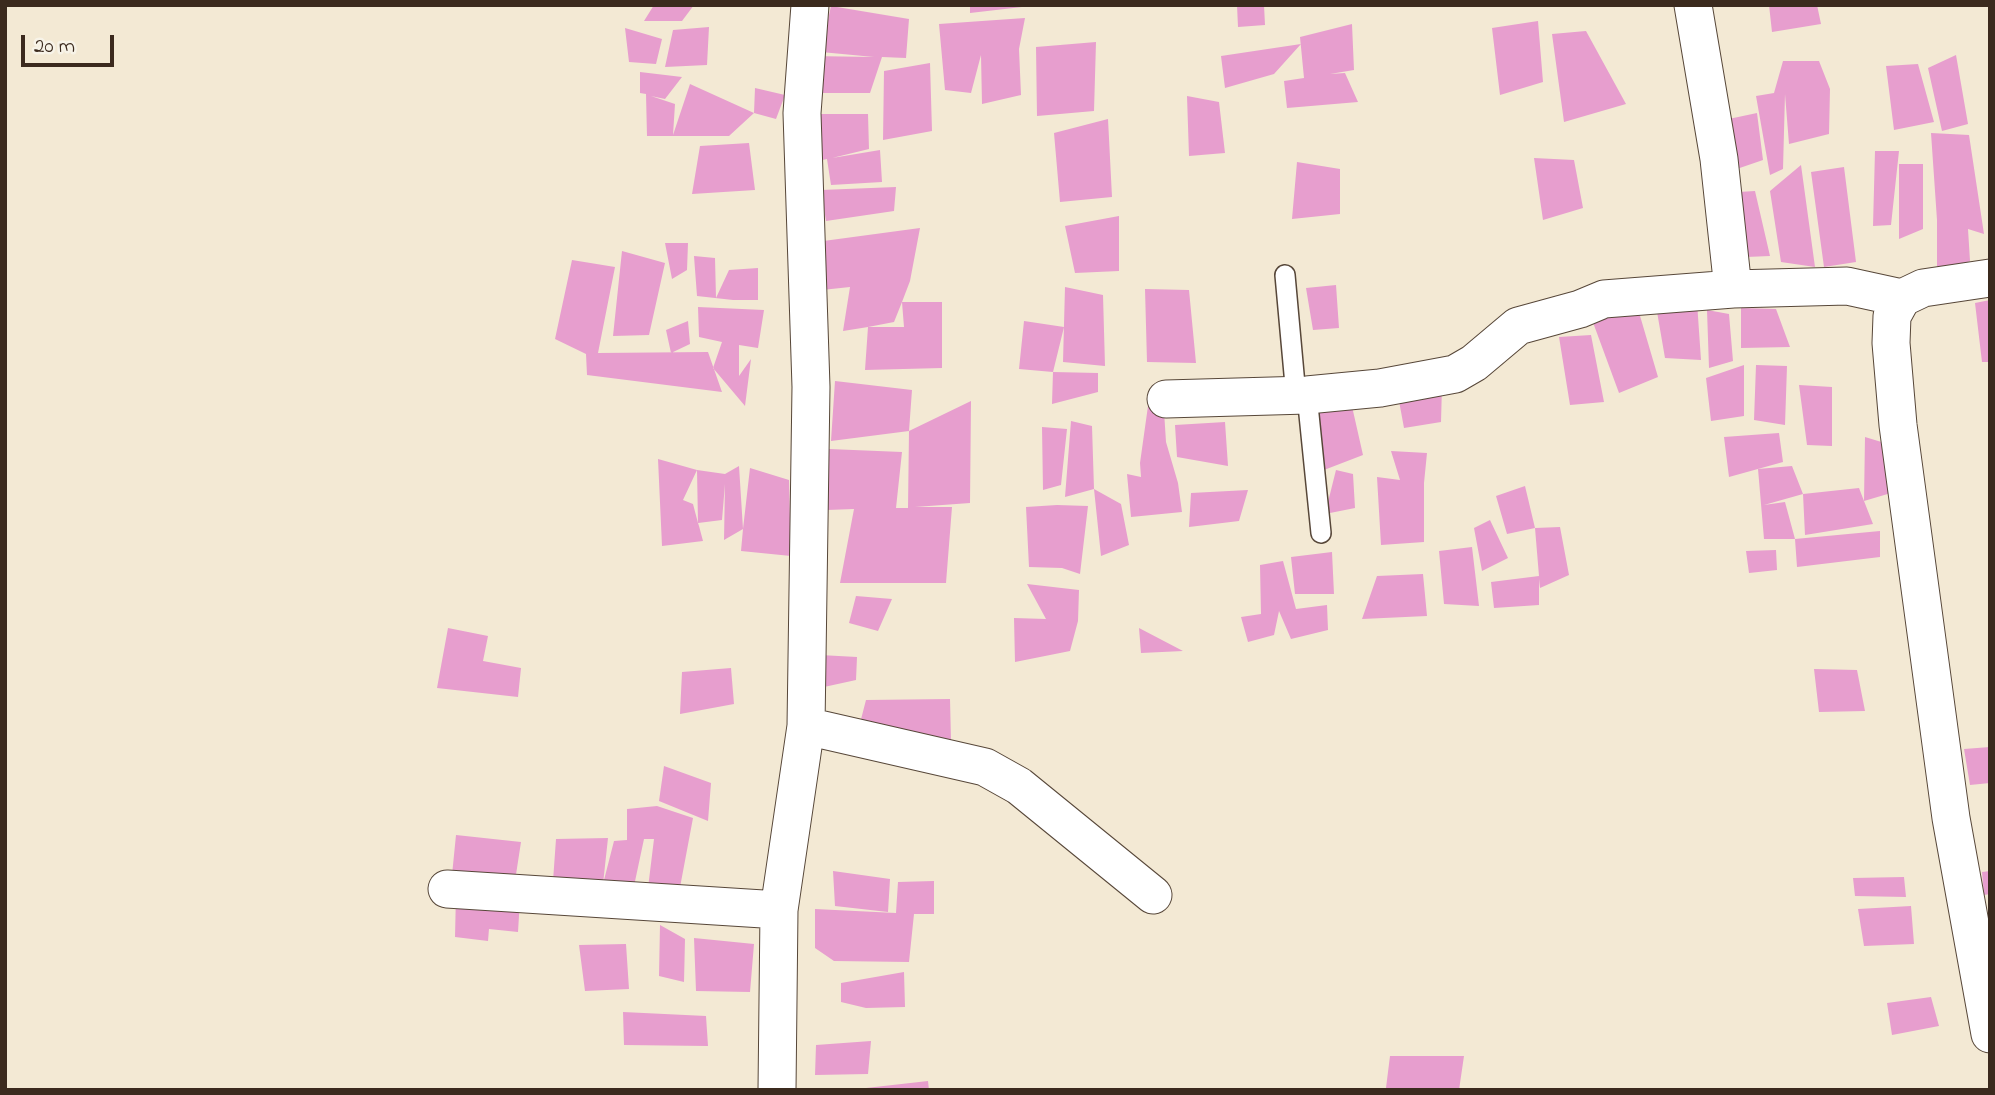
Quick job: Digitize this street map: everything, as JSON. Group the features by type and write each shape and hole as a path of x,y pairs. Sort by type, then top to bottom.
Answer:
{"street":[{"path":"777,1090 779,910 806,726 811,387 802,113 810,5"},
{"path":"1693,5 1718,159 1733,289"},
{"path":"1990,278 1923,288 1902,298 1892,316 1891,343 1898,425 1951,818 1990,1034"},
{"path":"1166,399 1301,396 1380,388 1455,374 1474,363 1518,326 1580,309 1604,299 1733,289 1847,286 1902,298"},
{"path":"806,726 985,767 1019,786 1153,895"},
{"path":"447,889 779,910"}],"lane":[{"path":"1285,275 1321,533"}],"building":[{"path":"654,5 694,5 682,21 644,21"},
{"path":"970,5 1022,5 1022,7 970,13"},
{"path":"1237,5 1264,5 1265,25 1238,27"},
{"path":"1769,5 1817,5 1821,24 1772,32"},
{"path":"831,6 909,19 906,58 882,57 870,93 812,93 810,56 874,57 821,52"},
{"path":"1025,18 1019,49 1021,95 982,104 981,55 971,93 945,90 939,24"},
{"path":"1538,21 1543,82 1500,95 1492,28"},
{"path":"1352,24 1354,70 1330,74 1345,73 1358,102 1287,108 1284,81 1304,78 1300,37"},
{"path":"709,27 707,65 665,67 673,30"},
{"path":"625,28 662,39 656,64 629,62"},
{"path":"1586,31 1626,104 1564,122 1552,34"},
{"path":"1096,42 1094,111 1037,116 1036,47"},
{"path":"1301,44 1274,74 1225,88 1221,56"},
{"path":"1956,55 1968,124 1942,131 1928,68"},
{"path":"1783,61 1819,61 1830,89 1829,134 1789,144 1785,94 1783,169 1770,175 1756,96 1774,93"},
{"path":"930,63 932,131 883,140 884,71"},
{"path":"1918,64 1934,122 1894,130 1886,66"},
{"path":"640,72 682,77 665,99 651,96 675,104 673,135 690,84 754,113 729,136 647,136 646,94 640,93"},
{"path":"755,88 785,95 776,119 754,113"},
{"path":"1187,96 1219,102 1225,153 1189,156"},
{"path":"1757,113 1763,160 1728,172 1724,120"},
{"path":"812,114 868,114 869,149 832,158 880,150 882,182 831,185 827,159 813,162"},
{"path":"1108,119 1112,197 1060,202 1054,133"},
{"path":"1931,133 1969,135 1984,234 1968,229 1970,261 1937,276 1937,220"},
{"path":"749,143 755,190 692,194 700,146"},
{"path":"1875,151 1899,151 1891,225 1873,226"},
{"path":"1534,158 1574,160 1583,208 1543,220"},
{"path":"1297,162 1340,169 1340,214 1292,219"},
{"path":"1899,164 1923,164 1923,229 1899,239"},
{"path":"1801,165 1815,267 1781,262 1770,191"},
{"path":"1844,167 1856,262 1824,267 1811,172"},
{"path":"896,187 894,211 826,221 821,190"},
{"path":"1755,191 1770,256 1722,258 1722,193"},
{"path":"1119,216 1119,271 1075,273 1065,226"},
{"path":"920,228 910,281 894,322 843,331 850,287 822,290 816,242"},
{"path":"665,243 688,243 687,270 672,279"},
{"path":"622,251 665,263 649,335 613,336"},
{"path":"694,256 715,258 716,298 729,270 758,268 758,300 733,300 697,296"},
{"path":"572,260 615,267 598,353 708,352 722,392 587,375 586,354 555,339"},
{"path":"1336,285 1339,328 1313,330 1306,288"},
{"path":"1065,287 1103,295 1105,366 1063,362"},
{"path":"1145,289 1189,290 1196,363 1147,362"},
{"path":"1990,300 1990,362 1982,362 1975,303"},
{"path":"902,302 942,302 942,368 865,370 868,327 904,327"},
{"path":"1697,302 1701,360 1665,358 1656,306"},
{"path":"698,307 764,310 758,348 739,345 739,376 751,359 745,406 713,368 722,342 699,337"},
{"path":"1741,308 1776,309 1790,347 1741,348"},
{"path":"1638,309 1658,377 1619,393 1591,317"},
{"path":"1707,310 1729,314 1733,361 1709,368"},
{"path":"688,321 690,344 671,353 666,330"},
{"path":"1024,321 1064,327 1053,372 1019,369"},
{"path":"1591,335 1604,402 1570,405 1559,337"},
{"path":"1744,365 1744,416 1711,421 1706,378"},
{"path":"1756,365 1787,366 1785,425 1754,420"},
{"path":"1053,372 1098,373 1098,392 1052,404"},
{"path":"835,381 912,390 909,431 831,441"},
{"path":"1799,385 1832,387 1832,446 1807,445"},
{"path":"1442,386 1441,422 1404,428 1397,390"},
{"path":"971,401 970,503 915,507 952,507 946,583 840,583 854,509 827,510 829,449 902,452 896,508 908,508 909,431"},
{"path":"1317,402 1351,402 1363,455 1324,470"},
{"path":"1148,406 1164,411 1166,442 1178,483 1182,512 1131,517 1127,474 1141,477 1140,463"},
{"path":"1071,421 1092,426 1094,489 1065,497"},
{"path":"1225,422 1228,466 1177,457 1175,425"},
{"path":"1042,427 1067,429 1061,485 1043,490"},
{"path":"1779,433 1783,462 1729,477 1724,437"},
{"path":"1865,437 1888,444 1891,493 1864,501"},
{"path":"1391,451 1427,453 1424,542 1381,545 1377,477 1400,480"},
{"path":"658,459 697,470 683,500 693,504 703,541 662,546"},
{"path":"739,466 743,529 724,540 725,484 722,520 698,523 697,470 725,474"},
{"path":"1792,466 1803,494 1764,505 1785,502 1795,539 1764,539 1758,469"},
{"path":"750,468 789,480 791,556 741,551"},
{"path":"1336,470 1353,474 1355,508 1325,514"},
{"path":"1525,486 1535,528 1507,534 1496,496"},
{"path":"1859,488 1873,524 1805,535 1803,494"},
{"path":"1094,489 1121,504 1129,545 1101,556"},
{"path":"1248,490 1239,521 1189,527 1191,493"},
{"path":"1088,506 1080,574 1062,568 1029,567 1026,507"},
{"path":"1490,520 1508,558 1482,571 1474,528"},
{"path":"1560,527 1569,575 1540,588 1539,579 1539,605 1494,608 1491,582 1539,576 1535,528"},
{"path":"1880,531 1880,557 1797,567 1795,539"},
{"path":"1472,547 1479,606 1444,604 1439,551"},
{"path":"1776,550 1777,570 1749,573 1746,551"},
{"path":"1332,552 1334,594 1295,594 1291,557"},
{"path":"1283,561 1296,609 1327,605 1328,630 1291,639 1279,611 1274,635 1248,642 1241,617 1261,614 1260,565"},
{"path":"1423,574 1427,616 1362,619 1377,576"},
{"path":"1027,584 1079,590 1078,621 1070,651 1015,662 1014,618 1046,619"},
{"path":"856,596 892,599 878,631 849,623"},
{"path":"448,628 488,636 483,661 521,668 518,697 437,688"},
{"path":"1139,628 1183,651 1141,653"},
{"path":"820,655 857,657 856,680 824,687"},
{"path":"731,668 734,704 680,714 682,672"},
{"path":"1814,669 1857,670 1865,711 1819,712"},
{"path":"950,699 951,741 859,727 866,700"},
{"path":"1990,747 1990,783 1970,785 1964,749"},
{"path":"664,766 711,783 708,821 659,801"},
{"path":"657,806 693,818 678,898 648,888 654,839 644,839 634,886 603,884 614,841 627,840 627,809"},
{"path":"456,835 521,842 515,881 452,875"},
{"path":"608,838 603,884 553,881 556,839"},
{"path":"833,871 890,879 888,912 835,906"},
{"path":"1990,871 1990,894 1984,895 1982,872"},
{"path":"1904,877 1906,897 1855,896 1853,878"},
{"path":"934,881 934,914 914,914 909,962 834,961 815,948 815,909 896,913 898,882"},
{"path":"456,894 520,899 518,932 489,929 488,941 455,937"},
{"path":"1911,906 1914,944 1864,946 1858,909"},
{"path":"660,925 685,939 684,982 659,976"},
{"path":"694,938 754,944 750,992 696,991"},
{"path":"626,944 629,989 585,991 579,945"},
{"path":"904,972 905,1007 866,1008 841,1002 841,983"},
{"path":"1931,997 1939,1026 1892,1035 1887,1003"},
{"path":"623,1012 706,1016 708,1046 624,1045"},
{"path":"871,1041 868,1074 815,1075 816,1045"},
{"path":"1390,1056 1464,1056 1459,1090 1386,1088"},
{"path":"928,1081 929,1090 866,1090 866,1088"}]}
